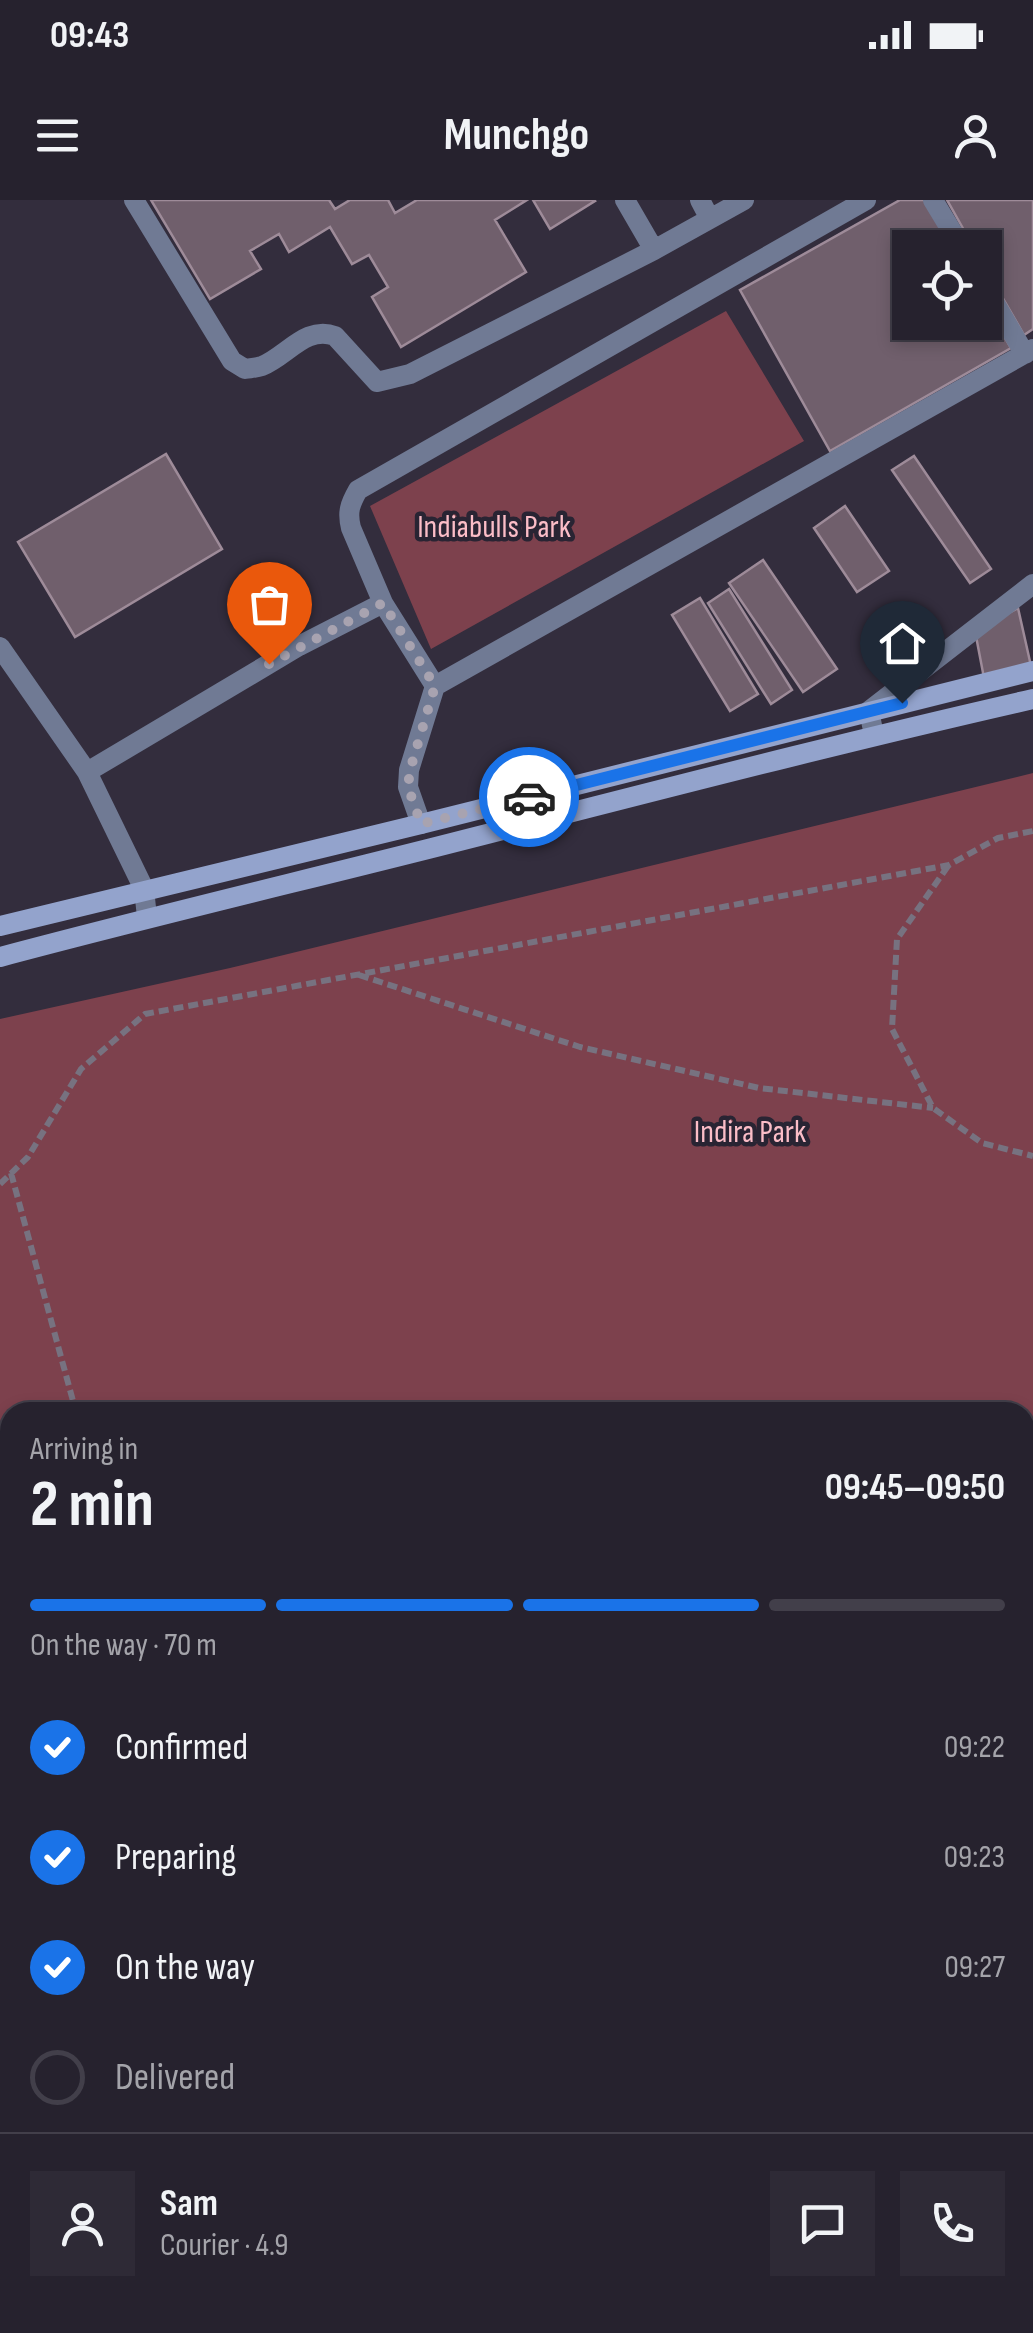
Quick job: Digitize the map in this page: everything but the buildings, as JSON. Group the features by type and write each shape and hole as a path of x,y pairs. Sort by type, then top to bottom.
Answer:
{"street":[{"path":"134,200 232,361 245,369 262,366 316,332 328,333 376,382 410,374 654,250 705,209 744,200"},
{"path":"625,200 654,250"},
{"path":"435,686 383,603 351,528 348,515 358,490 866,200"},
{"path":"934,200 952,230"},
{"path":"421,824 408,787 435,686 1029,351 1002,311"},
{"path":"869,711 1033,584"},
{"path":"87,772 300,646 383,603"},
{"path":"0,647 87,772 144,889 147,918"},
{"path":"0,926 1033,670"},
{"path":"0,957 874,735 1033,699"},
{"path":"869,711 874,735"}],"path":[{"path":"0,1184 28,1157 81,1069 144,1014 949,865 998,838 1033,831"},
{"path":"949,865 898,939 892,1028 933,1108 982,1143 1033,1156"},
{"path":"358,975 580,1046 760,1088 933,1108"},
{"path":"11,1173 73,1402"}],"green space":[{"name":"Indiabulls Park","path":"726,311 804,441 431,649 370,506"},
{"name":"Indira Park","path":"1033,773 1033,1402 0,1402 0,1019 230,968"}],"way so far":[{"path":"269,664 383,603 435,686 408,787 421,824 529,797"}],"route":[{"path":"529,797 902,703"}]}
